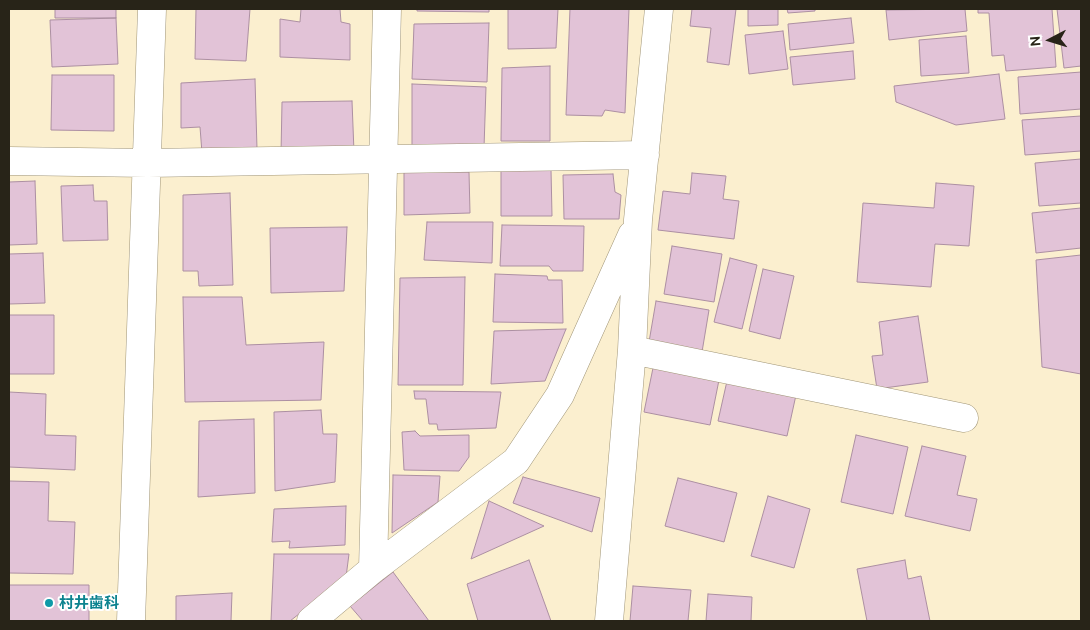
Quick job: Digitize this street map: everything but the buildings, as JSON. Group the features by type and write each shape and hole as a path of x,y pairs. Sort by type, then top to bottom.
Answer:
{"street":[{"path":"131,621 152,9"},
{"path":"373,569 387,9"},
{"path":"610,621 632,350 638,220 659,9"},
{"path":"9,162 148,163 645,155"},
{"path":"311,621 373,569 516,461 560,395 638,220"},
{"path":"632,350 964,418"}],"place":[{"name":"村井歯科","path":"49,603"}]}
